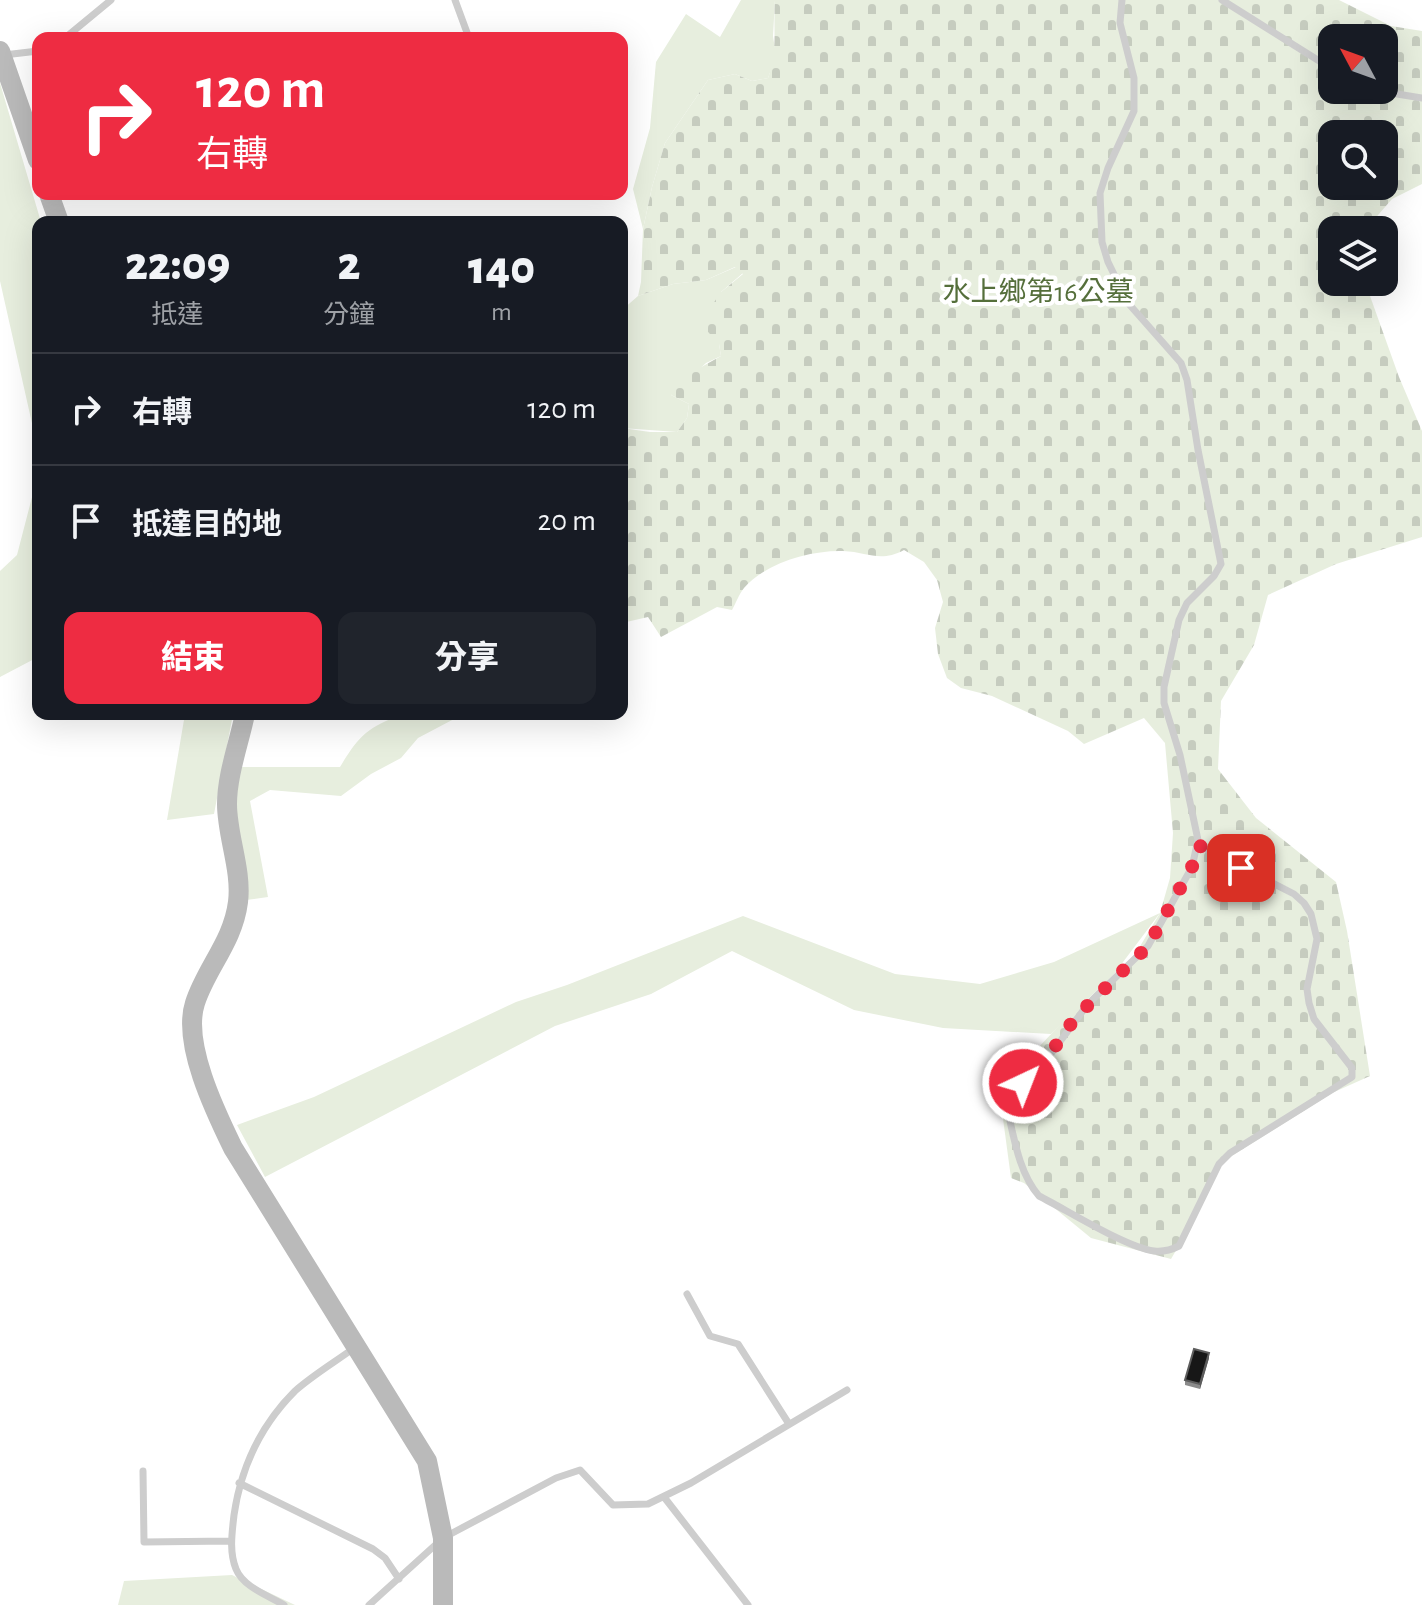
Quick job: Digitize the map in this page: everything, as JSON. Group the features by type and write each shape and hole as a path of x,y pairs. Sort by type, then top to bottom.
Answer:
{"street":[{"path":"1,53 32,143"},
{"path":"244,720 227,804 239,897 223,950 194,1004 191,1041 201,1065 209,1099 233,1148 427,1461 443,1538 443,1605"}],"lane":[{"path":"72,32 111,0"},
{"path":"455,0 467,32"},
{"path":"1122,0 1120,23 1134,78 1134,111 1111,160 1100,193 1102,242 1128,303 1181,363 1187,380 1221,564 1214,576 1187,603 1179,620 1164,687 1164,703 1180,755 1198,845 1192,867 1148,946 1088,1004 1041,1067 1005,1099 1023,1168 1030,1186 1039,1196 1129,1243 1154,1251 1179,1246 1219,1164 1230,1153 1352,1077 1352,1068 1314,1019 1309,1003 1307,989 1317,939 1311,914 1294,894 1198,845"},
{"path":"1222,0 1318,60"},
{"path":"1,53 32,51"},
{"path":"1398,94 1422,98"},
{"path":"687,1294 710,1336 738,1344 789,1424"},
{"path":"284,1605 250,1586 236,1571 230,1541 239,1483 253,1446 268,1423 296,1391 356,1346"},
{"path":"369,1605 443,1538 556,1478 580,1470 613,1505 648,1504 691,1483 847,1390"},
{"path":"143,1471 144,1542 230,1541"},
{"path":"239,1483 373,1549 385,1558 399,1579"},
{"path":"664,1497 748,1605"}],"green space":[{"path":"741,0 775,0 773,36 776,56 768,78 752,81 735,74 708,80 665,143 643,229 633,189 650,128 656,62 686,14 720,37"},
{"name":"水上鄉第16公墓","path":"775,0 1339,0 1387,24 1318,24 1318,104 1398,104 1398,27 1422,31 1422,184 1398,196 1398,120 1318,120 1318,200 1391,200 1377,216 1318,216 1318,296 1370,296 1422,431 1422,537 1336,564 1268,595 1254,645 1221,701 1218,769 1256,818 1336,882 1370,1076 1332,1093 1222,1162 1171,1259 1091,1238 1024,1183 1011,1178 999,1089 1073,1011 1124,973 1160,913 1170,878 1173,833 1165,743 1144,718 1084,744 1068,731 992,696 961,688 947,678 938,654 935,628 943,602 937,580 924,562 904,550 888,556 830,551 789,560 753,579 742,590 732,610 717,607 661,637 648,617 628,622 628,429 677,432 687,418 689,404 671,395 678,380 721,356 719,344 700,323 721,292 743,274 735,267 706,280 673,284 638,296 643,229 652,187 665,143 708,80 735,74 752,81 768,78"},
{"path":"0,83 32,200 39,216 32,216 32,423 0,281"},
{"path":"736,267 743,273 721,292 721,356 706,363 671,395 689,404 687,418 677,432 628,428 628,305 638,296 673,284 706,280"},
{"path":"32,497 32,660 0,677 0,571 17,555"},
{"path":"184,720 232,720 214,814 167,820"},
{"path":"390,720 452,720 418,738 401,758 371,774 341,796 270,790 250,801 268,897 246,900 232,811 238,767 340,767 366,733"},
{"path":"1160,913 1114,974 1051,1034 943,1028 854,1010 732,951 651,994 555,1026 265,1177 237,1125 314,1097 516,1002 743,916 895,974 980,984 1054,962"},
{"path":"232,1575 295,1605 118,1605 124,1581"}],"building":[{"path":"1194,1349 1209,1353 1200,1384 1185,1380"}],"route":[{"path":"1023,1083 1041,1067 1075,1018 1148,946 1192,867 1198,845 1241,868"}]}
